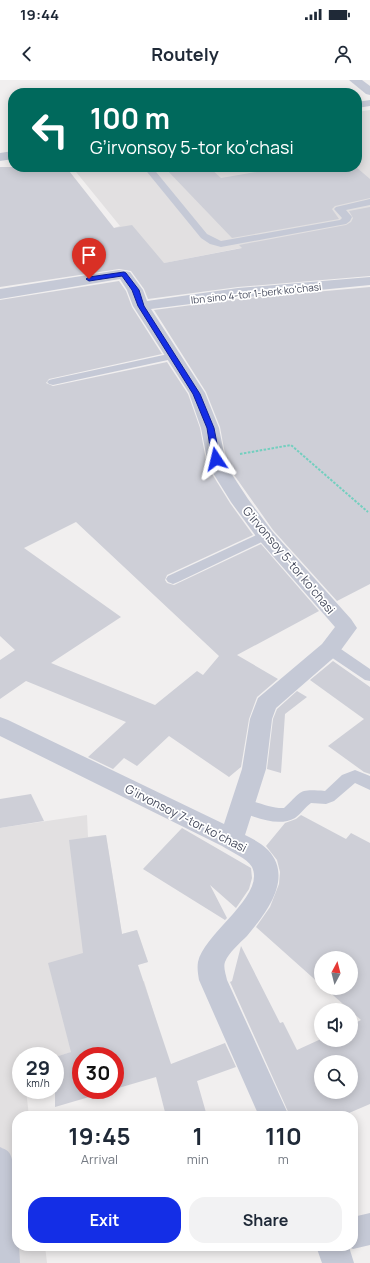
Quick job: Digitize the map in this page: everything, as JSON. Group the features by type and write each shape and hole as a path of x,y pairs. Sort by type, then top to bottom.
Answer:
{"street":[{"path":"355,80 370,92"},
{"name":"Gʼirvonsoy 5-tor koʼchasi","path":"0,294 122,274 125,275 136,290 141,306 197,394 210,428 216,459 222,473 240,502 265,535 346,628 330,649 266,704 262,719 254,770 231,839"},
{"name":"Ibn sino 4-tor 1-berk koʼchasi","path":"141,306 238,293 370,281"},
{"name":"Gʼirvonsoy 7-tor koʼchasi","path":"0,726 231,839 258,857 264,864 266,875 264,888 251,913 214,954 210,966 213,980 272,1111"},
{"path":"358,1232 370,1229"},
{"path":"334,1251 338,1263"}],"lane":[{"path":"151,172 204,236 213,242 221,244 343,222 347,219 347,217 339,209 370,202"},
{"path":"53,382 173,356"},
{"path":"173,579 265,535"},
{"path":"330,649 370,676"},
{"path":"241,806 276,815 283,815 289,812 304,798 311,796 325,798 331,796 349,778 355,776 370,784"},
{"path":"0,1158 3,1162 9,1263"}],"path":[{"path":"216,459 291,445 368,512"}],"shaded area":[{"path":"370,110 370,223 144,267 114,228 120,226 76,172 362,172 362,111"},
{"path":"87,815 88,837 106,835 122,934 137,930 148,962 128,967 133,984 144,981 158,1027 89,1047 72,1047 72,1052 64,1054 64,1047 12,1047 12,1099 27,1099 28,1111 12,1111 12,1251 46,1251 47,1263 0,1263 0,828"}],"building":[{"path":"0,167 8,167 8,172 70,172 114,228 132,225 164,263 242,248 239,245 346,225 351,222 353,218 349,211 370,207 370,276 238,287 148,299 144,289 131,271 119,269 0,287"},
{"path":"169,172 214,172 221,178 256,172 362,172 370,179 370,198 335,206 332,209 339,219 232,238"},
{"path":"119,281 126,291 132,307 162,354 49,379 46,383 53,386 167,362 188,394 200,428 206,460 212,474 230,503 253,535 167,575 165,580 167,583 174,585 261,544 319,611 237,655 278,679 257,697 249,719 241,767 229,777 169,736 137,766 124,758 113,769 88,757 126,722 26,681 0,699 0,660 15,650 0,636 0,300","holes":["76,522 219,656 203,675 197,671 155,705 51,663 121,617 24,548"]},
{"path":"370,287 370,584 337,601 273,530 232,472 226,459 220,427 206,392 154,310 238,299"},
{"path":"333,661 370,687 370,774 364,772 328,746 364,719 310,680"},
{"path":"297,691 307,697 285,714 281,773 267,769 273,719 277,709"},
{"path":"31,794 44,821 0,828 0,799"},
{"path":"301,815 346,839 351,833 370,843 370,1104 354,1111 288,1111 230,982 232,981 241,946 280,1023 283,1022 297,1050 314,1042 314,1047 358,1047 358,1022 361,1020 358,1017 358,1003 342,1003 333,995 358,995 358,951 314,951 314,979 256,927 270,907 279,884 280,872 277,860 266,846 285,823 296,819"},
{"path":"182,828 251,868 252,878 249,889 236,908 210,885 227,918 225,920 143,869"},
{"path":"106,835 122,934 137,930 148,962 138,965 171,1064 225,1043 236,1067 197,1081 206,1111 165,1111 156,1077 124,1086 124,1047 72,1047 72,1099 82,1099 55,1107 55,1099 64,1099 64,1054 71,1052 48,963 83,953 69,840"}],"route":[{"path":"89,279 124,274 136,290 141,306 197,394 210,428 216,459"}]}
